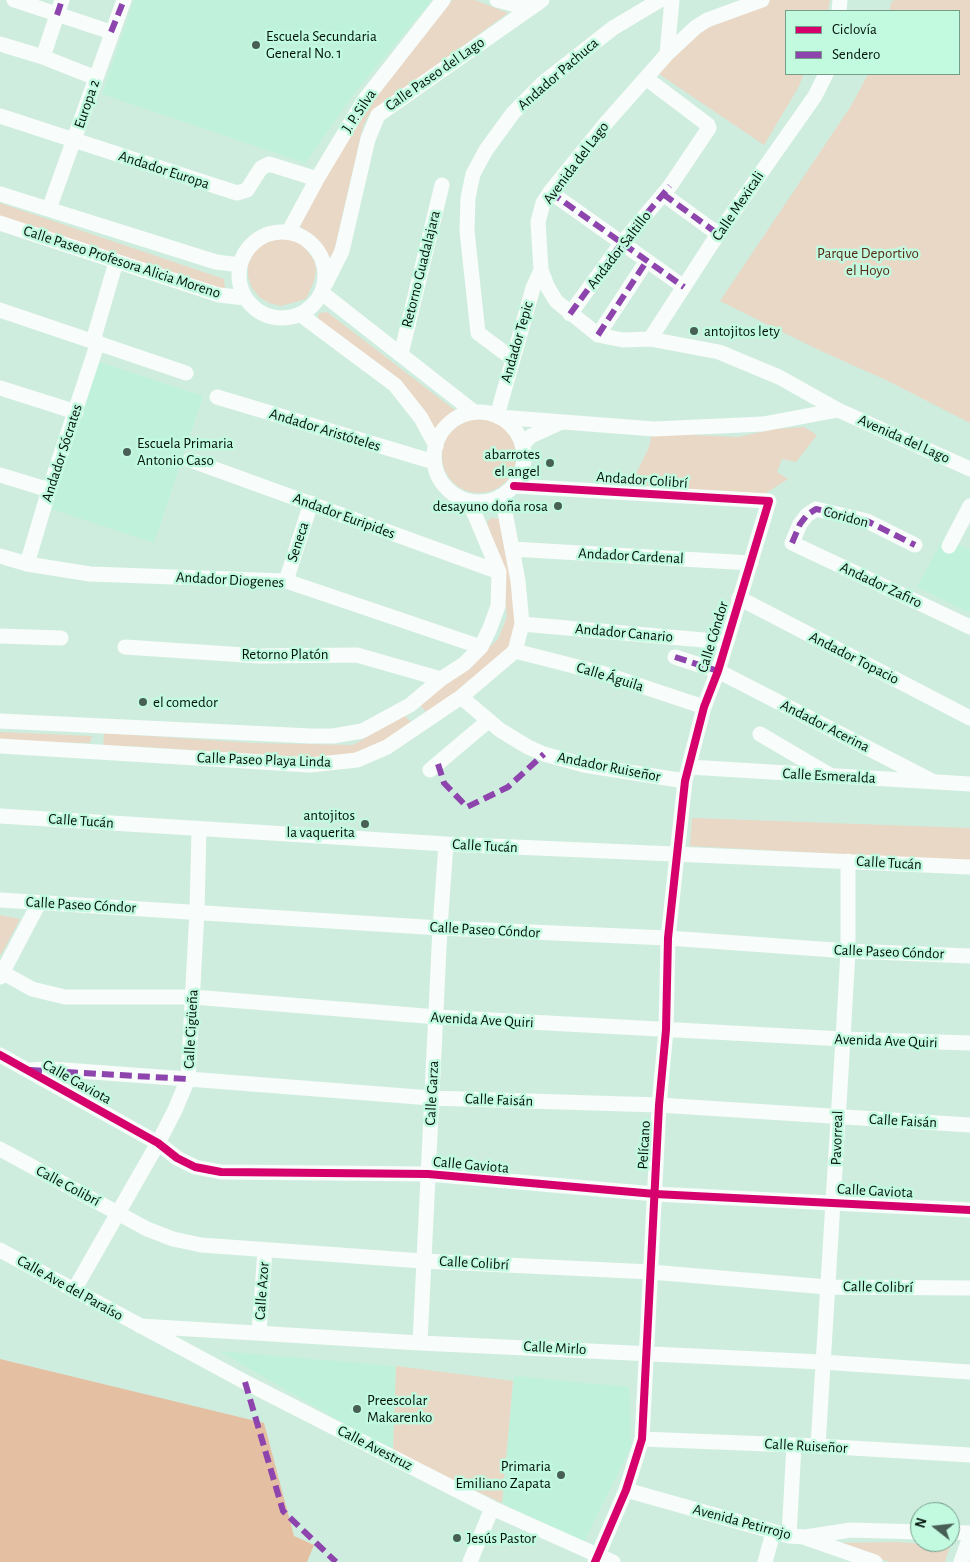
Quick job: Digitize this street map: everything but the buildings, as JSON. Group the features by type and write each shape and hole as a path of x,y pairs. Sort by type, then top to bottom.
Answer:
{"street":[{"path":"14,0 111,32"},
{"path":"43,57 62,0"},
{"name":"Europa 2","path":"49,208 124,0"},
{"name":"J. P. Silva","path":"289,232 316,178 363,102 443,0"},
{"path":"497,0 528,8"},
{"name":"Calle Paseo del Lago","path":"323,289 342,251 368,138 378,114 542,0"},
{"name":"Andador Pachuca","path":"513,359 478,333 467,231 468,198 473,174 486,150 513,113 543,83 613,28 660,0"},
{"path":"667,54 672,0"},
{"name":"Avenida del Lago","path":"762,0 707,20 667,54 647,79 606,123 543,202 538,222 540,270 556,301 598,335 623,340 650,339 719,352 779,377 838,410 970,469"},
{"path":"0,44 43,57 96,78"},
{"name":"Calle Mexicali","path":"650,339 718,234 815,96 826,75"},
{"name":"Andador Saltillo","path":"570,314 621,244 666,190 709,128 708,125 647,79"},
{"name":"Andador Europa","path":"0,116 237,193 247,190 260,168 269,164 316,178"},
{"name":"Retorno Guadalajara","path":"401,354 442,185"},
{"path":"666,190 718,234"},
{"path":"550,192 646,262 684,287"},
{"name":"Calle Paseo Profesora Alicia Moreno","path":"0,194 216,262 240,265"},
{"name":"Calle Paseo Profesora Alicia Moreno","path":"0,223 219,295 245,298"},
{"path":"289,232 299,234 316,246 325,264 323,289 314,305 301,314 288,318 276,318 263,314 245,298 239,283 240,265 245,252 265,234 289,232"},
{"name":"Andador Sócrates","path":"28,564 49,490 76,412 116,262"},
{"path":"598,335 646,262"},
{"name":"Andador Tepic","path":"498,416 533,288 540,270"},
{"path":"323,289 474,412"},
{"path":"0,310 186,373"},
{"path":"301,314 395,385 421,418 436,446"},
{"path":"0,388 76,412"},
{"name":"Andador Aristóteles","path":"216,397 434,462"},
{"path":"498,416 509,424 522,445 524,462 514,486 502,496 480,502 458,497 442,483 434,462 436,446 441,433 450,423 461,416 474,412 498,416 654,429 744,426 804,418 838,410"},
{"path":"522,445 530,436 563,421"},
{"name":"Andador Euripides","path":"190,460 499,572"},
{"path":"0,475 49,490"},
{"name":"Andador Colibrí","path":"514,486 768,501"},
{"path":"502,496 518,581 522,624 515,651"},
{"name":"Calle Paseo Playa Linda","path":"0,721 333,736 362,731 410,705 441,679 464,664 481,647 498,606 499,572 469,501"},
{"name":"Calle Cóndor","path":"687,774 704,707 718,671 768,501"},
{"name":"Seneca","path":"286,581 311,504"},
{"path":"949,546 970,506"},
{"name":"Coridon","path":"792,543 800,524 807,515 816,510 867,521 915,546"},
{"name":"Andador Zafiro","path":"792,543 970,627"},
{"name":"Andador Cardenal","path":"512,549 751,563"},
{"name":"Andador Diogenes","path":"0,556 28,564 90,574 286,581 481,647"},
{"name":"Andador Topacio","path":"739,598 970,718"},
{"name":"Andador Canario","path":"522,624 726,642"},
{"path":"0,636 61,638"},
{"name":"Retorno Platón","path":"125,647 259,656 357,655 441,679"},
{"name":"Calle Paseo Playa Linda","path":"0,746 310,765 357,760 387,747 425,724 462,697 515,651"},
{"name":"Calle Águila","path":"515,651 605,674 704,707"},
{"name":"Andador Acerina","path":"675,657 718,671 932,782"},
{"name":"Andador Ruiseñor","path":"462,697 488,721 528,747 565,760 687,774"},
{"path":"410,705 425,724"},
{"path":"430,770 488,721"},
{"path":"97,751 99,725"},
{"path":"760,734 831,776"},
{"name":"Calle Esmeralda","path":"687,774 831,776 970,784"},
{"name":"Pelícano","path":"596,1559 626,1490 642,1439 659,1105 666,1030 668,938 676,854 687,774"},
{"name":"Calle Tucán","path":"0,816 199,830 446,844 970,867"},
{"name":"Calle Cigüeña","path":"74,1290 176,1110 188,1079 197,911 199,830"},
{"name":"Calle Garza","path":"420,1343 431,1098 446,844"},
{"name":"Pavorreal","path":"818,1446 822,1362 834,1203 837,1118 844,1039 848,951 848,861"},
{"name":"Calle Paseo Cóndor","path":"0,900 197,911 440,928 668,938 848,951 970,956"},
{"path":"1,973 39,902"},
{"name":"Avenida Ave Quiri","path":"1,973 32,989 65,997 193,998 437,1017 844,1039 970,1043"},
{"name":"Calle Gaviota","path":"0,1055 158,1143 178,1158 195,1167 221,1172 428,1174 655,1194 970,1210"},
{"name":"Calle Faisán","path":"28,1070 188,1079 431,1098 659,1105 837,1118 970,1124"},
{"name":"Calle Colibrí","path":"0,1149 147,1229 173,1239 201,1245 423,1261 650,1272 827,1287 970,1288"},
{"name":"Calle Ave del Paraíso","path":"0,1250 140,1326"},
{"name":"Calle Azor","path":"259,1333 264,1250"},
{"name":"Calle Mirlo","path":"140,1326 420,1343 822,1362 970,1372"},
{"name":"Calle Avestruz","path":"140,1326 245,1382 492,1508 596,1559 613,1562"},
{"name":"Calle Ruiseñor","path":"642,1439 818,1446 970,1455"},
{"path":"789,1536 794,1445"},
{"name":"Avenida Petirrojo","path":"626,1490 789,1536 805,1537 851,1530 910,1532"},
{"path":"470,1562 492,1508"},
{"path":"765,1562 773,1533"},
{"path":"805,1537 875,1562"},
{"path":"961,1562 970,1537"}],"shaded area":[{"name":"Escuela Secundaria General No. 1","path":"134,0 432,0 356,91 305,163 102,94"},
{"name":"Escuela Primaria Antonio Caso","path":"99,362 203,396 154,543 51,509"},
{"path":"944,537 970,550 970,613 917,587"},
{"name":"Preescolar Makarenko","path":"219,1351 396,1366 393,1452"},
{"path":"0,1359 264,1423 294,1536 314,1545 307,1562 0,1562"},
{"name":"Primaria Emiliano Zapata","path":"514,1376 629,1387 631,1447 583,1544 502,1503"}],"green space":[{"path":"453,0 475,0 508,13 370,113 363,126 332,260 312,235 298,225 350,125"},
{"path":"767,0 830,0 828,10 785,10 785,75 804,75 798,88 764,145 656,72 703,23"},
{"name":"Parque Deportivo el Hoyo","path":"970,0 970,423 888,381 821,351 720,301 851,106 867,75 960,75 960,10 889,10 892,1"},
{"path":"0,203 224,279 225,290 0,218"},
{"path":"281,237 301,243 314,260 316,270 314,281 306,299 281,306 269,303 259,297 252,288 248,277 248,266 252,255 259,246 269,240"},
{"path":"327,312 460,414 452,418 436,437 417,401 317,321 319,313"},
{"path":"479,419 500,425 510,435 516,456 510,477 500,487 479,493 458,487 448,477 442,456 448,435 458,425"},
{"path":"804,427 817,435 796,462 782,459 777,472 788,479 763,495 629,488 649,447 652,433 738,437 775,429"},
{"path":"491,518 501,519 517,584 516,643 431,717 419,704 470,665 498,639 507,617 502,572 487,522"},
{"path":"404,715 415,726 367,753 334,759 129,746 103,750 104,733 253,743 353,745"},
{"path":"0,732 92,736 90,743 0,741"},
{"path":"692,818 970,828 970,861 690,846"},
{"path":"0,915 20,919 1,955 0,954"},
{"path":"396,1366 513,1381 502,1503 393,1452"},
{"path":"831,1543 910,1543 910,1552 948,1552 945,1562 890,1562"}],"marked path":[{"path":"57,15 62,0"},
{"path":"111,32 124,0"},
{"path":"570,314 621,244 670,186"},
{"path":"550,192 684,287"},
{"path":"663,194 718,234"},
{"path":"598,335 646,262"},
{"path":"792,543 800,524 807,515 816,509 867,521 915,545"},
{"path":"675,657 718,671"},
{"path":"438,764 444,783 467,807 508,787 544,754"},
{"path":"30,1070 188,1079"},
{"path":"245,1382 283,1511 336,1562"}],"cycle path":[{"path":"514,486 769,501 718,671 704,707 685,781 668,938 666,1030 659,1105 642,1439 626,1490 595,1562"},
{"path":"0,1055 158,1143 177,1158 195,1167 221,1172 428,1174 655,1194 970,1210"}],"place":[{"name":"Escuela Secundaria General No. 1","path":"256,45"},
{"name":"antojitos lety","path":"694,331"},
{"name":"Escuela Primaria Antonio Caso","path":"127,452"},
{"name":"abarrotes el angel","path":"550,463"},
{"name":"desayuno doña rosa","path":"558,506"},
{"name":"el comedor","path":"143,702"},
{"name":"antojitos la vaquerita","path":"365,824"},
{"name":"Preescolar Makarenko","path":"357,1409"},
{"name":"Primaria Emiliano Zapata","path":"561,1475"},
{"name":"Jesús Pastor","path":"457,1538"}]}
